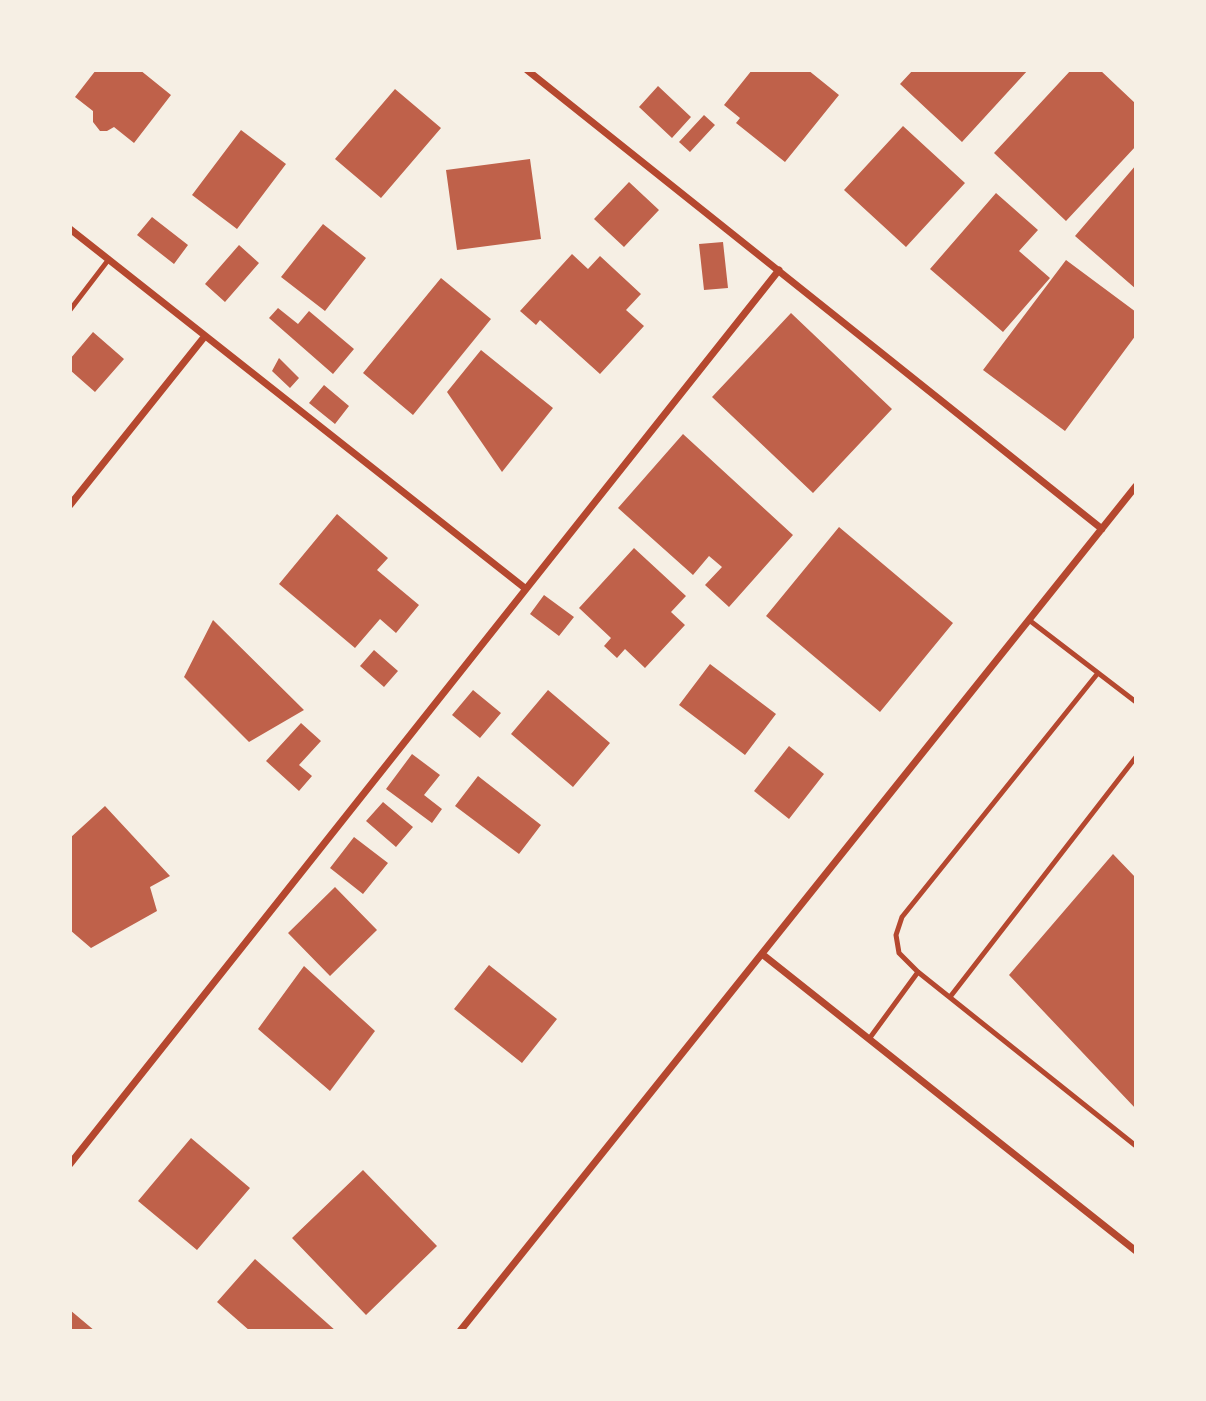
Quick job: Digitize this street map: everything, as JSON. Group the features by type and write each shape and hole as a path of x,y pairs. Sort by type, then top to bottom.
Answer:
{"street":[{"path":"527,70 1102,529"},
{"path":"70,229 526,589"},
{"path":"70,1164 779,270"},
{"path":"70,505 205,336"},
{"path":"460,1331 1136,486"},
{"path":"762,954 1136,1251"}],"lane":[{"path":"70,310 108,260"},
{"path":"1030,620 1136,702"},
{"path":"1098,673 902,917 896,935 899,953 918,972 1136,1146"},
{"path":"950,997 1136,757"},
{"path":"869,1039 918,972"}],"building":[{"path":"96,70 140,70 171,95 134,143 114,127 100,131 93,122 93,111 75,97"},
{"path":"752,70 808,70 839,95 785,162 736,123 740,118 724,105"},
{"path":"913,70 1028,70 962,142 900,84"},
{"path":"1071,70 1100,70 1136,104 1136,146 1066,221 994,153"},
{"path":"658,86 691,117 672,138 639,107"},
{"path":"395,89 441,128 381,198 335,159"},
{"path":"704,115 715,125 690,152 679,142"},
{"path":"903,126 965,183 906,247 844,190"},
{"path":"241,130 286,164 237,229 192,195"},
{"path":"530,159 541,239 457,250 446,170"},
{"path":"1136,165 1136,289 1075,236"},
{"path":"629,182 659,210 624,247 594,219"},
{"path":"996,193 1038,230 1019,251 1050,278 1003,332 930,269"},
{"path":"152,217 188,245 174,264 137,235"},
{"path":"323,224 366,258 325,311 281,277"},
{"path":"723,242 728,288 704,290 699,244"},
{"path":"239,245 259,263 225,302 205,284"},
{"path":"572,254 588,269 600,256 641,294 626,310 644,326 600,374 540,320 536,325 520,311"},
{"path":"1066,260 1136,312 1136,335 1065,431 983,370"},
{"path":"441,278 491,319 413,415 363,373"},
{"path":"278,308 298,324 309,311 354,349 333,374 269,318"},
{"path":"791,313 892,409 813,493 712,397"},
{"path":"93,332 124,359 95,392 70,370 70,359"},
{"path":"481,350 553,408 502,472 447,392"},
{"path":"279,358 299,378 290,388 272,371"},
{"path":"324,385 349,406 335,424 309,403"},
{"path":"683,434 793,535 729,607 705,585 722,567 709,556 693,575 618,508"},
{"path":"337,514 388,558 377,570 419,605 396,633 380,619 355,648 279,584"},
{"path":"839,527 953,623 880,712 766,616"},
{"path":"634,548 686,596 671,612 685,625 645,668 625,649 617,658 604,646 611,638 579,608"},
{"path":"544,595 574,617 559,636 530,614"},
{"path":"213,620 304,710 249,742 184,677"},
{"path":"374,650 398,671 384,687 360,666"},
{"path":"710,664 776,714 745,755 679,705"},
{"path":"473,690 501,713 480,738 452,715"},
{"path":"548,690 610,743 573,787 511,734"},
{"path":"301,723 321,741 299,765 312,776 299,791 266,761"},
{"path":"789,746 824,774 789,819 754,791"},
{"path":"412,754 440,775 424,795 442,809 432,823 386,789"},
{"path":"478,776 541,825 519,854 455,806"},
{"path":"383,802 413,827 396,847 366,821"},
{"path":"105,806 170,876 150,887 157,911 91,948 70,930 70,838"},
{"path":"354,837 388,863 363,894 330,868"},
{"path":"1113,854 1136,878 1136,1109 1009,975"},
{"path":"335,887 377,930 330,976 288,933"},
{"path":"489,965 557,1019 522,1063 454,1009"},
{"path":"304,966 375,1031 330,1091 258,1029"},
{"path":"191,1138 250,1188 197,1250 138,1201"},
{"path":"363,1170 437,1246 366,1315 292,1238"},
{"path":"255,1259 336,1331 250,1331 217,1302"},
{"path":"70,1310 95,1331 70,1331"}]}
